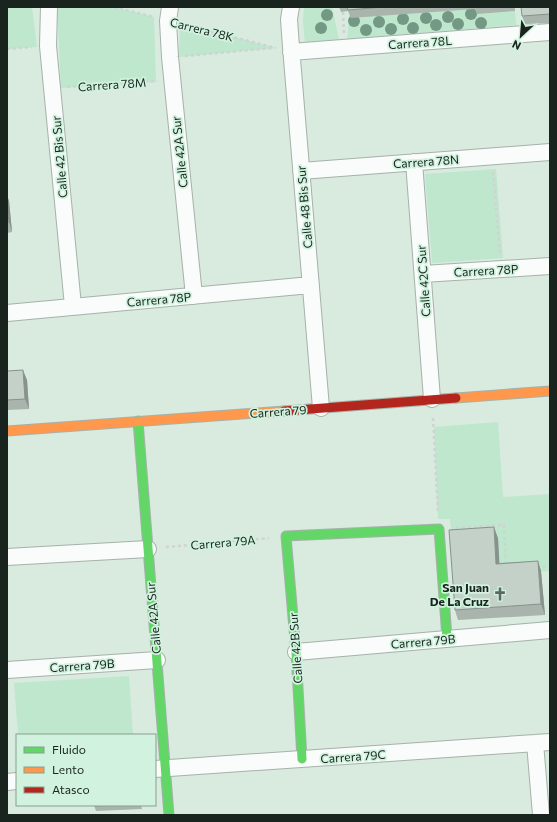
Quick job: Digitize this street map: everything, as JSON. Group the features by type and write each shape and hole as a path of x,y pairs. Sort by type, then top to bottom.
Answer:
{"street":[{"name":"Calle 42 Bis Sur","path":"49,7 48,46 73,306"},
{"name":"Calle 48 Bis Sur","path":"291,7 283,50 301,171 321,408"},
{"name":"Calle 42A Sur","path":"169,14 170,58 194,296"},
{"name":"Carrera 78L","path":"283,50 550,32"},
{"name":"Carrera 78N","path":"301,171 550,152"},
{"name":"Calle 42C Sur","path":"414,162 432,399"},
{"name":"Carrera 78P","path":"423,274 550,266"},
{"name":"Carrera 78P","path":"7,312 311,285"},
{"name":"Carrera 79","path":"7,431 550,390"},
{"name":"Calle 42A Sur","path":"138,421 157,660 160,769 169,815"},
{"path":"286,536 439,529 447,638"},
{"name":"Calle 42B Sur","path":"286,536 296,652 302,759"},
{"path":"7,557 148,549"},
{"name":"Carrera 79B","path":"296,652 550,630"},
{"name":"Carrera 79B","path":"7,670 157,660"},
{"path":"541,815 542,743"},
{"name":"Carrera 79C","path":"160,769 542,743"}],"path":[{"name":"Carrera 78K","path":"114,7 169,14 283,50"},
{"path":"343,12 344,39"},
{"path":"7,50 48,46"},
{"path":"170,58 283,50"},
{"name":"Carrera 78M","path":"52,89 172,80"},
{"path":"492,156 501,269"},
{"path":"433,418 439,529 504,525 507,569"},
{"name":"Carrera 79A","path":"148,549 286,536"},
{"path":"536,567 550,566"}],"green space":[{"path":"7,7 32,7 37,47 7,49"},
{"path":"57,7 114,7 154,17 156,82 61,88"},
{"path":"304,7 332,7 339,40 305,43 303,21"},
{"path":"477,8 478,14 515,11 516,25 347,39 350,11 351,18"},
{"path":"180,23 276,48 179,57"},
{"path":"496,169 503,258 432,263 425,174"},
{"path":"498,422 503,497 550,494 550,571 500,574 452,541 450,519 438,519 434,427"},
{"path":"129,676 133,734 18,734 14,683"}],"building":[{"path":"347,7 383,7 348,10"},
{"path":"521,7 550,7 550,14 522,16"},
{"path":"7,207 9,222 7,222"},
{"path":"23,370 25,399 7,400 7,371"},
{"name":"San Juan De La Cruz","path":"494,527 496,564 538,561 541,604 455,610 449,530"}],"traffic: fast":[{"path":"138,421 169,815"},
{"path":"302,759 296,652 286,536 439,529 447,638"}],"traffic: slow":[{"path":"456,398 550,391"},
{"path":"7,431 284,411"}],"traffic: jam":[{"path":"284,411 456,398"}],"place":[{"name":"San Juan De La Cruz","path":"500,594"}]}
